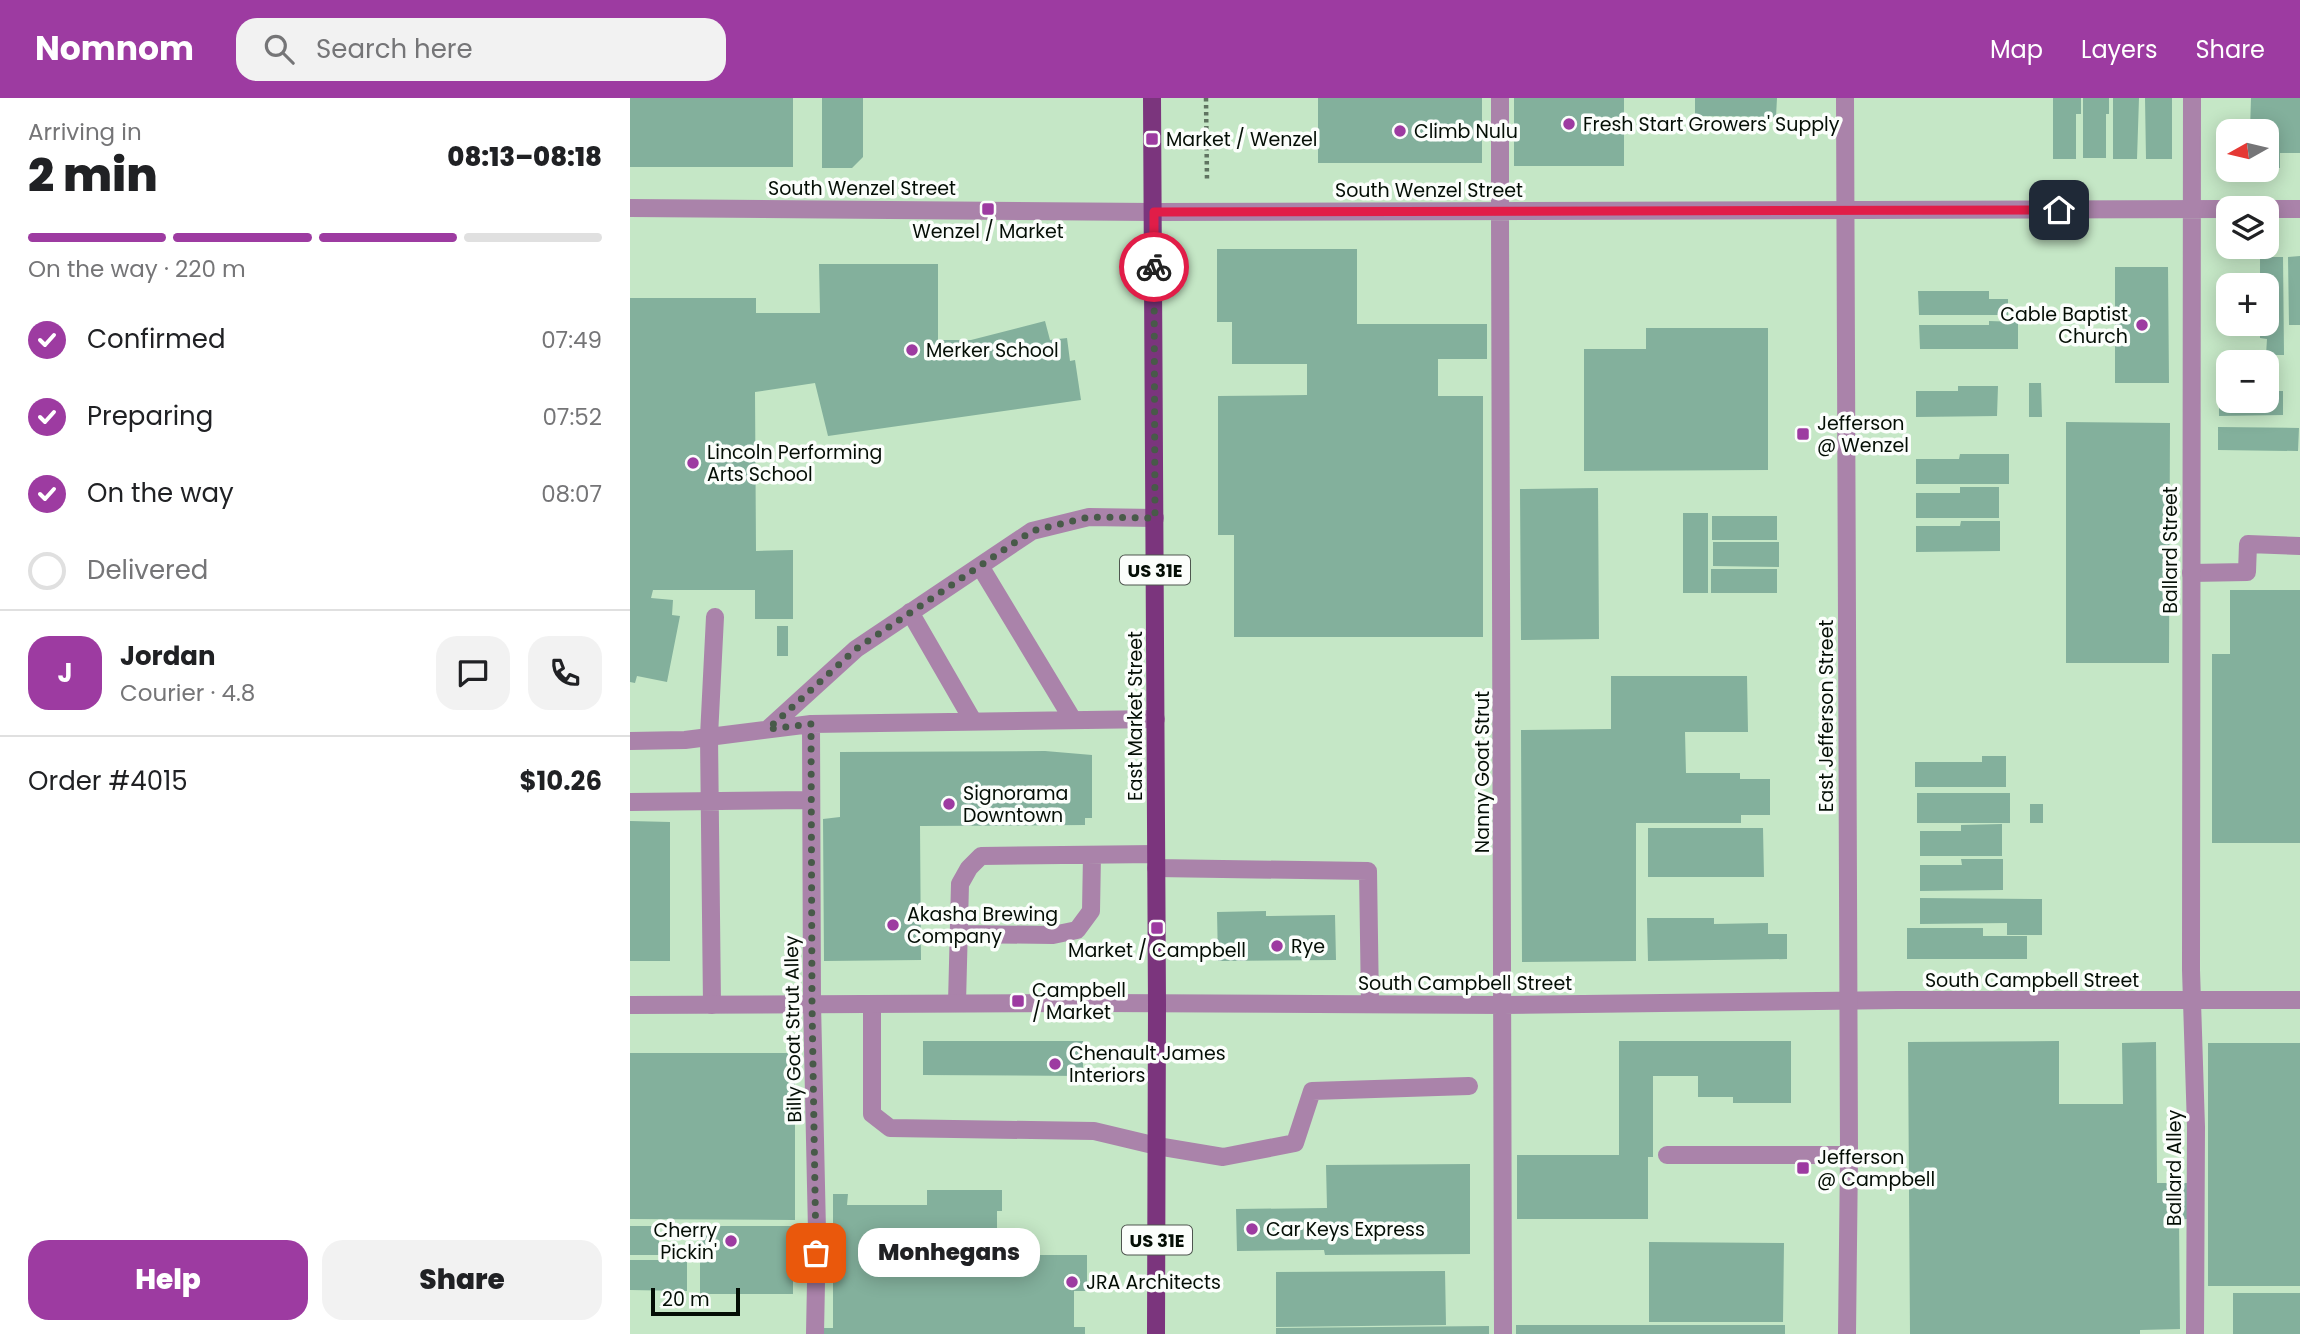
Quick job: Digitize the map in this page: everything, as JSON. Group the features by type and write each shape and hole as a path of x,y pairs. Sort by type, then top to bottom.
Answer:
{"main road":[{"name":"East Market Street","path":"1152,98 1156,1334"}],"street":[{"name":"Nanny Goat Strut","path":"1500,98 1503,1334"},
{"name":"East Jefferson Street","path":"1846,98 1849,1155 1847,1334"},
{"name":"Ballard Street","path":"2192,98 2193,1002"},
{"name":"South Wenzel Street","path":"630,208 1154,212 2216,209"},
{"path":"2279,209 2300,209"},
{"path":"768,729 856,649 1032,531 1089,517 1155,518"},
{"path":"2191,573 2247,572 2248,544 2300,546"},
{"path":"980,566 1073,720"},
{"path":"910,612 973,721"},
{"path":"712,1004 708,801 715,617"},
{"path":"630,741 685,740 811,724 1156,719"},
{"name":"Billy Goat Strut Alley","path":"811,724 812,1003 817,1231 815,1334"},
{"path":"630,802 811,800"},
{"path":"958,934 1053,935 1077,930 1091,911 1092,855"},
{"path":"957,1003 960,884 968,868 981,856 1092,855 1156,861 1368,871 1370,1004"},
{"name":"South Campbell Street","path":"630,1004 1503,1005 2300,1000"},
{"name":"Ballard Alley","path":"2193,1002 2196,1127 2195,1334"},
{"path":"872,1004 872,1114 890,1128 1094,1131 1157,1146 1223,1157 1295,1143 1312,1091 1469,1086"},
{"path":"1667,1155 1849,1155"}],"path":[{"path":"1206,98 1207,180"}],"building":[{"path":"630,98 793,98 793,167 630,167"},
{"path":"822,98 863,98 863,157 852,168 822,168"},
{"name":"Climb Nulu","path":"1318,98 1482,98 1482,163 1318,163"},
{"name":"Fresh Start Growers' Supply","path":"1514,98 1624,98 1624,166 1514,166"},
{"name":"Fresh Start Growers' Supply","path":"1695,98 1777,98 1776,117 1695,116"},
{"path":"2053,98 2081,98 2081,114 2076,114 2076,159 2053,159"},
{"path":"2083,98 2109,98 2109,114 2106,114 2106,158 2083,158"},
{"path":"2113,98 2139,98 2137,159 2113,159"},
{"path":"2145,98 2172,98 2172,159 2146,159"},
{"path":"2251,98 2300,98 2300,153 2280,153 2279,168 2279,119 2250,119"},
{"path":"1217,249 1357,249 1357,324 1487,324 1487,359 1438,359 1438,396 1483,396 1483,637 1234,637 1234,535 1218,535 1218,396 1307,395 1307,364 1232,364 1232,322 1217,322"},
{"path":"2300,256 2300,325 2289,325 2288,257"},
{"path":"2283,257 2284,355 2279,355 2279,350 2266,350 2267,339 2260,338 2279,336 2279,273 2260,273 2260,259"},
{"path":"819,264 938,264 938,340 971,340 1045,321 1050,340 1067,338 1070,361 1075,360 1081,400 828,436 815,383 755,392 756,551 793,550 793,619 755,619 755,590 653,590 651,598 673,600 672,615 680,616 667,682 637,676 635,683 630,682 630,298 756,298 756,313 820,313"},
{"name":"Cable Baptist Church","path":"2115,267 2168,267 2169,383 2115,383"},
{"path":"1918,291 1989,291 1989,299 2008,299 2008,315 1919,315"},
{"path":"1989,321 2018,322 2018,349 1920,349 1919,325 1989,325"},
{"path":"1646,328 1768,328 1768,470 1584,471 1584,349 1646,349"},
{"path":"2029,383 2041,383 2042,417 2029,417"},
{"path":"1958,386 1998,386 1997,416 1916,417 1916,391 1958,391"},
{"path":"2279,391 2283,391 2283,415 2219,416 2219,413 2279,413"},
{"path":"2066,422 2170,423 2169,663 2066,663"},
{"path":"2218,427 2299,428 2298,451 2218,450"},
{"path":"1960,454 2009,454 2009,484 1916,484 1916,459 1959,459"},
{"path":"1960,487 1999,487 1999,518 1916,518 1916,493 1960,493"},
{"path":"1598,488 1599,639 1521,640 1520,489"},
{"path":"1683,513 1708,513 1708,593 1683,593"},
{"path":"1712,516 1777,516 1777,540 1712,540"},
{"path":"1961,521 2000,521 2000,551 1916,552 1916,526 1960,526"},
{"path":"1713,542 1779,542 1779,567 1713,566"},
{"path":"1711,569 1777,569 1777,593 1711,593"},
{"path":"2230,590 2300,590 2300,843 2212,843 2212,654 2230,654"},
{"path":"777,626 788,626 788,656 777,656"},
{"path":"1611,676 1747,676 1748,732 1685,732 1686,773 1740,773 1740,779 1770,779 1770,815 1741,815 1741,823 1636,823 1636,961 1522,962 1521,730 1611,729"},
{"path":"1045,751 1092,755 1092,818 1085,818 1085,825 920,826 921,960 824,961 823,819 840,817 840,752"},
{"path":"1982,756 2006,756 2006,787 1915,787 1915,762 1982,762"},
{"path":"1917,793 2010,793 2010,823 1917,823"},
{"path":"2030,804 2043,804 2043,823 2030,823"},
{"path":"630,821 670,822 670,961 630,961"},
{"path":"2002,824 2002,856 1920,856 1920,831 1961,831 1961,825"},
{"path":"1648,828 1763,828 1764,877 1648,877"},
{"path":"1961,859 2003,859 2003,890 1920,891 1920,865 1962,865"},
{"path":"1920,898 2042,899 2042,935 2007,935 2007,923 1920,924"},
{"path":"1266,911 1266,916 1335,915 1336,960 1218,961 1217,912"},
{"path":"1647,918 1714,918 1714,924 1768,923 1768,934 1787,934 1787,959 1648,961"},
{"path":"1907,928 1983,928 1983,936 2027,936 2027,959 1907,959"},
{"path":"923,1041 1083,1041 1083,1076 923,1075"},
{"path":"1619,1041 1791,1041 1791,1103 1733,1103 1733,1097 1698,1097 1698,1076 1653,1076 1653,1157 1648,1157 1648,1219 1517,1219 1517,1155 1619,1155"},
{"path":"2059,1041 2059,1104 2123,1104 2122,1043 2156,1042 2157,1183 2187,1183 2187,1219 2179,1220 2180,1329 2140,1330 2140,1334 1910,1334 1908,1042"},
{"path":"2208,1043 2300,1043 2300,1286 2208,1286"},
{"path":"630,1053 795,1053 795,1220 630,1219"},
{"path":"1470,1164 1470,1254 1325,1255 1324,1250 1237,1251 1236,1209 1327,1208 1326,1165"},
{"path":"927,1190 1002,1190 1002,1211 997,1211 997,1255 1087,1255 1087,1291 1074,1291 1074,1327 1085,1327 1085,1334 823,1334 823,1328 833,1328 833,1194 848,1194 847,1205 927,1205"},
{"path":"630,1226 659,1226 659,1255 630,1255"},
{"path":"700,1226 793,1226 793,1294 700,1294"},
{"path":"1649,1242 1784,1243 1783,1322 1649,1322"},
{"path":"630,1260 687,1260 687,1291 630,1290"},
{"path":"1445,1271 1446,1325 1276,1327 1276,1272"},
{"path":"2233,1293 2300,1293 2300,1334 2233,1334"},
{"path":"1516,1325 1785,1325 1785,1334 1516,1334"},
{"path":"1489,1326 1489,1334 1276,1334 1276,1328"}],"way so far":[{"path":"816,1253 811,724 768,729 856,649 1032,531 1089,517 1155,518 1154,267"}],"place":[{"name":"Fresh Start Growers' Supply","path":"1569,124"},
{"name":"Climb Nulu","path":"1400,131"},
{"name":"Market / Wenzel","path":"1152,139"},
{"name":"Wenzel / Market","path":"988,209"},
{"name":"Cable Baptist Church","path":"2142,325"},
{"name":"Merker School","path":"912,350"},
{"name":"Jefferson @ Wenzel","path":"1803,434"},
{"name":"Lincoln Performing Arts School","path":"693,463"},
{"name":"Signorama Downtown","path":"949,804"},
{"name":"Akasha Brewing Company","path":"893,925"},
{"name":"Market / Campbell","path":"1157,928"},
{"name":"Rye","path":"1277,946"},
{"name":"Campbell / Market","path":"1018,1001"},
{"name":"Chenault James Interiors","path":"1055,1064"},
{"name":"Jefferson @ Campbell","path":"1803,1168"},
{"name":"Car Keys Express","path":"1252,1229"},
{"name":"Cherry Pickin'","path":"731,1241"},
{"name":"Monhegans","path":"816,1253"},
{"name":"JRA Architects","path":"1072,1282"}],"route":[{"path":"1154,267 1154,212 2059,210"}]}
